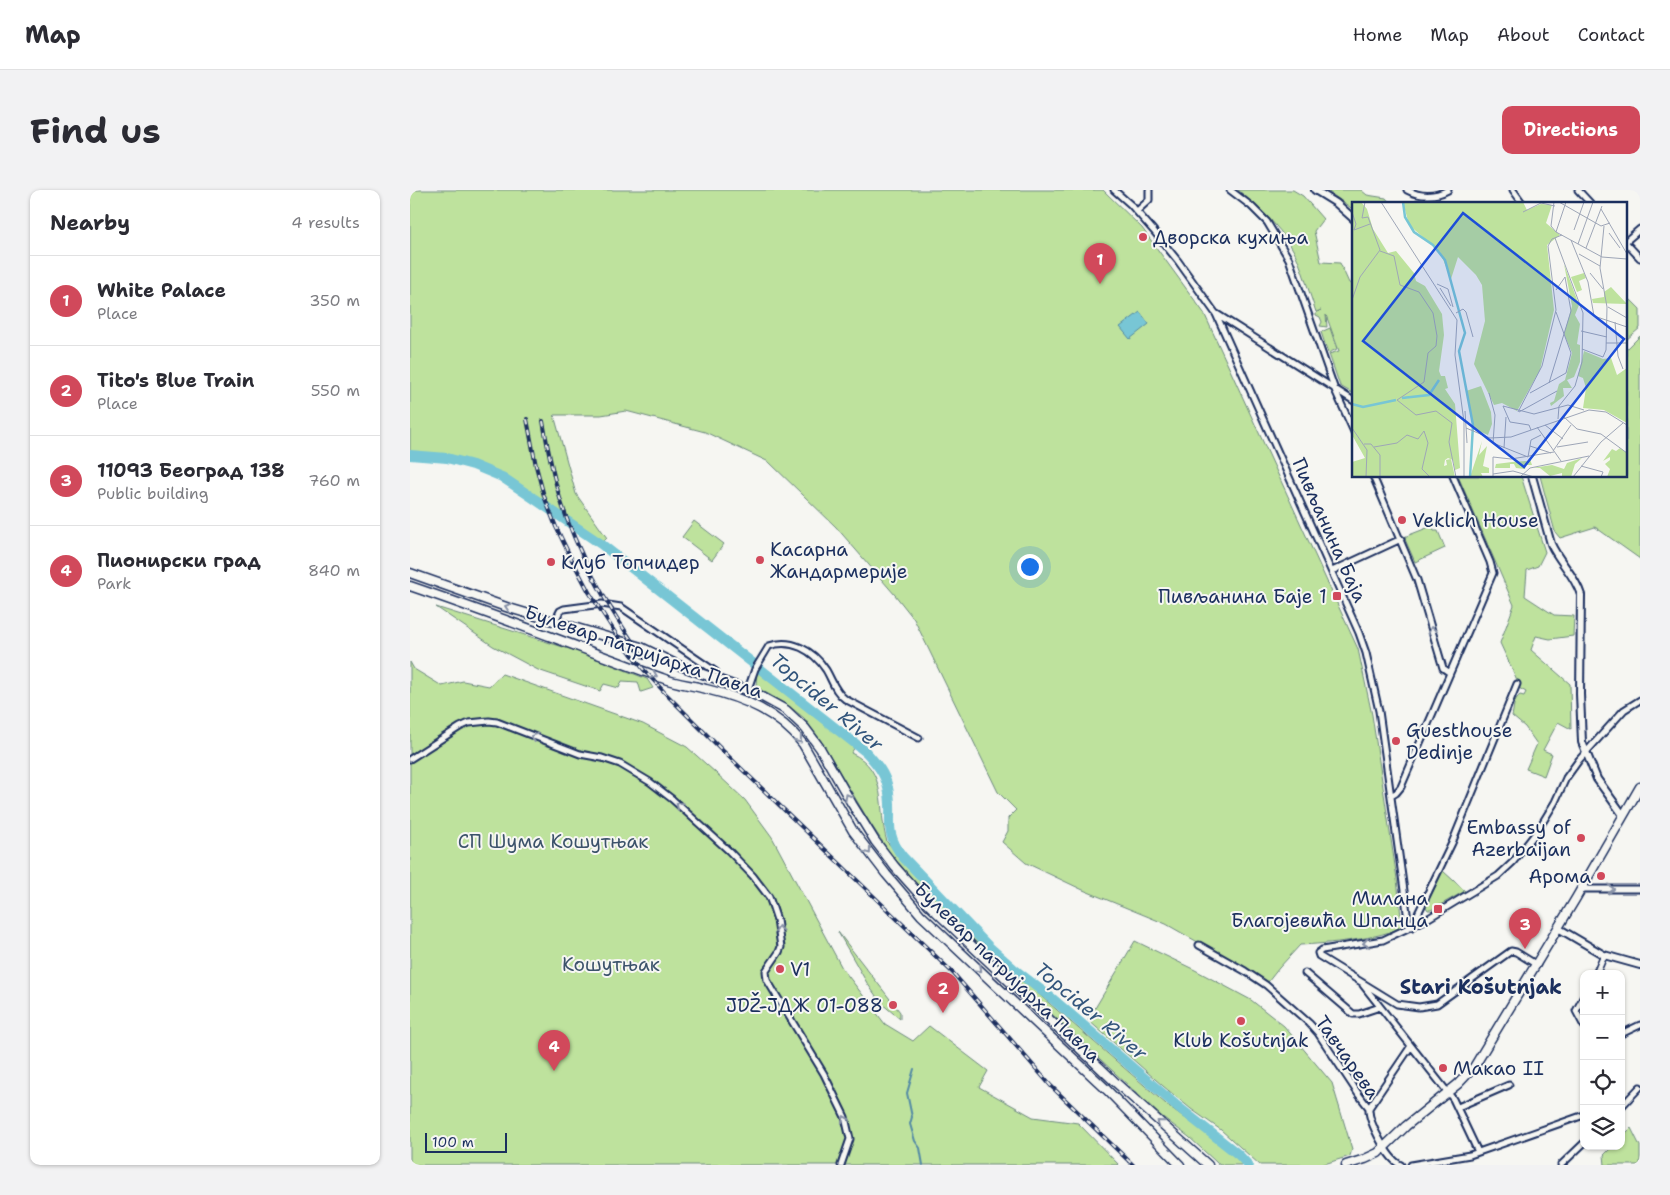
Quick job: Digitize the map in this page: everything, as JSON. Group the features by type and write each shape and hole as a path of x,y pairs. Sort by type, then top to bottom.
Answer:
{"main road":[{"name":"Булевар патријарха Павла","path":"410,573 509,608 631,643 678,665 748,690 774,702 795,717 820,748 875,841 929,905 1108,1075 1208,1164"},
{"name":"Булевар патријарха Павла","path":"410,586 553,636 662,678 709,690 745,702 778,719 803,744 853,831 900,891 921,914 1107,1090 1180,1165"},
{"path":"1346,1165 1371,1157 1385,1147 1406,1126 1449,1092 1477,1063 1582,889 1640,787"}],"street":[{"name":"Пивљанина Баја","path":"1114,190 1137,211 1178,261 1216,314 1359,633 1366,653 1379,711 1408,920 1412,927"},
{"path":"1137,211 1148,200 1149,190"},
{"path":"1230,190 1251,206 1267,222 1289,259 1335,390 1352,428"},
{"path":"1314,190 1336,203 1352,218"},
{"path":"1407,190 1424,196 1448,190"},
{"path":"1513,190 1522,202"},
{"path":"1578,190 1589,202"},
{"path":"1628,240 1640,229"},
{"path":"1628,244 1640,258"},
{"path":"1216,314 1352,400"},
{"path":"1374,478 1401,539 1418,584 1443,668 1450,673"},
{"path":"1391,796 1401,787 1494,571 1454,478"},
{"path":"1533,478 1551,544 1577,582 1580,595 1580,703 1582,736 1586,752 1600,783 1623,815"},
{"path":"1332,571 1401,539"},
{"path":"555,621 560,611 564,609 602,604 621,607 716,672"},
{"path":"748,690 755,669 769,646 785,643 799,646 820,662 838,693 845,699 919,738"},
{"path":"1412,927 1452,843 1517,684"},
{"path":"1536,965 1516,952 1509,952 1442,1001 1432,1006 1407,1006 1397,1004 1319,956 1318,953 1322,950 1379,941 1412,927 1486,885 1506,870 1538,830 1555,802 1566,778 1586,752 1624,710 1640,700"},
{"path":"410,759 460,726 478,721 497,722 580,754 620,764 662,791 710,833 753,876 772,903 781,947 766,971 768,980 824,1074 845,1117 850,1139 841,1165"},
{"path":"1582,889 1640,888"},
{"path":"1558,928 1604,955 1640,964"},
{"name":"Тавчарева","path":"1198,945 1245,971 1266,986 1309,1023 1318,1033 1369,1108 1372,1124 1389,1155 1401,1165"},
{"path":"1598,970 1604,955"},
{"path":"1305,973 1353,1014 1380,1008"},
{"path":"1360,980 1380,1008 1449,1092 1458,1107 1478,1152"},
{"path":"1580,1004 1576,1011 1580,1018"},
{"path":"1625,1032 1640,1025"},
{"path":"1369,1108 1412,1046"},
{"path":"1458,1107 1509,1085"},
{"path":"1622,1105 1640,1087"},
{"path":"1411,1165 1452,1159 1478,1152 1580,1116"},
{"path":"1561,1165 1580,1147"}],"green space":[{"path":"410,190 1103,190 1142,228 1204,313 1358,649 1372,715 1397,879 1402,926 1393,931 1368,937 1300,945 1268,982 1166,924 1083,890 1026,863 1002,842 1008,831 1008,818 1016,810 998,792 914,619 836,527 769,462 705,432 626,411 601,415 554,415 576,494 607,538 601,544 502,477 473,465 447,458 410,455"},
{"path":"1238,190 1293,190 1303,196 1323,219 1314,231 1321,262 1340,263 1349,283 1352,284 1352,393 1340,386 1329,354 1339,351 1326,315 1327,327 1320,326 1322,322 1316,313 1321,310 1316,312 1301,266 1293,250 1280,231"},
{"path":"1326,190 1361,190 1367,195 1386,198 1389,202 1352,202 1352,209"},
{"path":"1631,300 1640,309 1640,328 1628,338 1628,302"},
{"path":"1330,328 1337,349 1328,353 1321,332"},
{"path":"1640,336 1640,559 1595,527 1560,538 1555,532 1541,478 1628,478 1628,348"},
{"path":"1459,478 1522,478 1545,552 1538,566 1527,570 1525,596 1554,615 1574,616 1573,636 1550,639 1536,636 1531,650 1570,684 1571,729 1558,722 1543,750 1552,754 1544,776 1526,769 1537,744 1525,727 1512,716 1516,699 1520,695 1524,696 1526,692 1519,688 1520,681 1517,680 1500,643 1514,605"},
{"path":"694,521 724,544 712,560 682,537"},
{"path":"1432,526 1434,531 1438,531 1445,548 1415,562 1404,537"},
{"path":"436,607 579,652 647,679 653,688 641,692 638,682 622,681 619,688 604,684 600,691 538,670 493,646"},
{"name":"Кошутњак","path":"410,662 414,669 442,686 463,681 489,686 502,674 643,724 687,747 745,800 772,837 842,968 885,1024 913,1041 929,1026 988,1071 979,1087 1033,1117 1078,1123 1119,1165 410,1165"},
{"path":"757,669 855,747 851,753 863,760 871,769 876,780 887,842 987,948 985,951 921,889 890,853 820,739 804,718 789,706 756,687"},
{"path":"1443,871 1465,891 1428,910 1426,907"},
{"path":"838,932 900,1012 900,1019 881,1003 867,983"},
{"path":"1135,941 1251,1000 1284,1026 1332,1083 1352,1149 1350,1156 1321,1165 1260,1165 1221,1130 1163,1086 1088,1020"},
{"path":"998,959 1166,1104 1227,1149 1245,1165 1220,1165 1217,1163 1189,1137 1160,1115 997,963"},
{"path":"1631,1128 1640,1146 1640,1165 1605,1165 1604,1155 1609,1150 1625,1150 1625,1134"}],"water":[{"path":"1140,312 1149,324 1130,339 1120,327"}],"waterway":[{"name":"Topcider River","path":"410,455 447,458 473,465 502,477 601,544 866,752 880,768 887,783 890,798 890,831 896,847 903,857 988,946 1177,1106 1239,1155 1248,1165"},
{"path":"914,1069 907,1093 912,1117 910,1124 915,1141 920,1148 923,1165"}],"railway":[{"path":"527,419 544,496 556,527 589,592 616,634 644,670 722,750 953,973 1051,1086 1133,1165"},
{"path":"543,421 557,488 572,533 593,577 617,619 644,658"}],"place":[{"name":"Дворска кухиња","path":"1143,237"},
{"name":"White Palace","path":"1100,284"},
{"name":"Veklich House","path":"1402,520"},
{"name":"Касарна Жандармерије","path":"760,560"},
{"name":"Клуб Топчидер","path":"551,562"},
{"name":"Пивљанина Баје 1","path":"1337,596"},
{"name":"Guesthouse Dedinje","path":"1396,741"},
{"name":"Embassy of Azerbaijan","path":"1581,838"},
{"name":"Арома","path":"1601,876"},
{"name":"Милана Благојевића Шпанца","path":"1438,909"},
{"name":"11093 Београд 138","path":"1525,949"},
{"name":"V1","path":"780,969"},
{"name":"JDŽ-JДЖ 01-088","path":"893,1005"},
{"name":"Tito's Blue Train","path":"943,1013"},
{"name":"Klub Košutnjak","path":"1241,1021"},
{"name":"Макао II","path":"1443,1068"},
{"name":"Пионирски град","path":"554,1071"}],"district":[{"name":"Stari Košutnjak","path":"1481,987"}],"park label":[{"name":"СП Шума Кошутњак","path":"553,841"}]}
